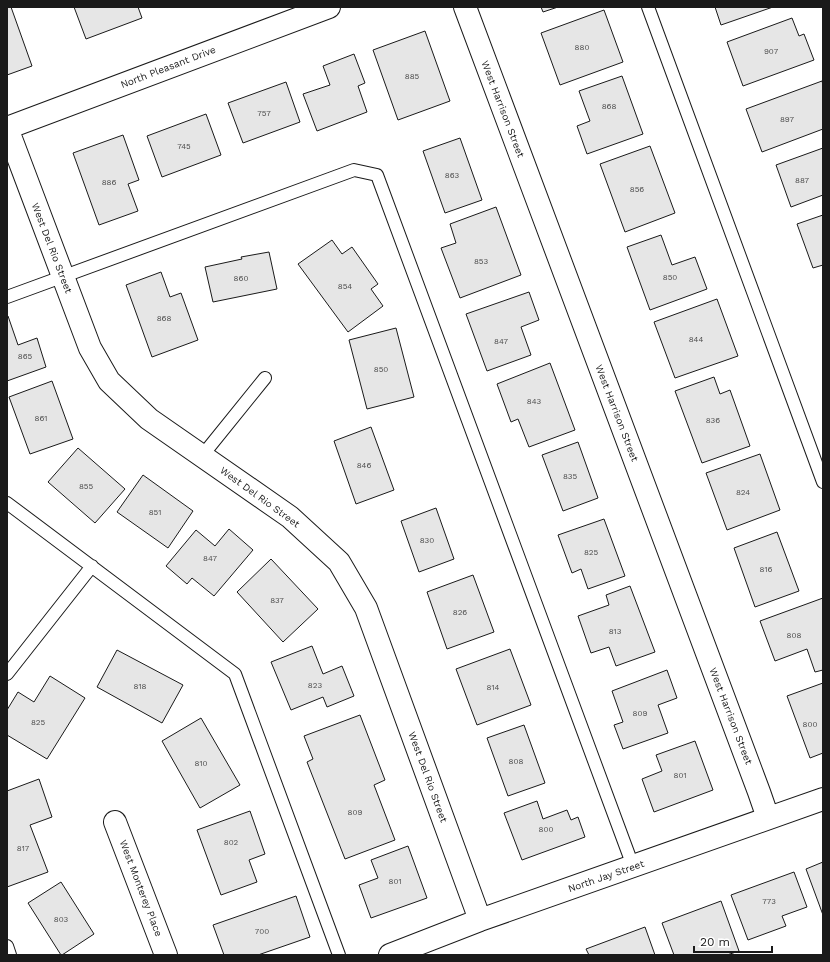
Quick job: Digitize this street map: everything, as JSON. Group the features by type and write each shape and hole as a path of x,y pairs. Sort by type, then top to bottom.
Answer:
{"street":[{"name":"North Pleasant Drive","path":"7,128 329,7"},
{"name":"West Harrison Street","path":"465,7 754,777 768,818"},
{"name":"West Del Rio Street","path":"7,128 90,348 109,381 149,419 290,517 339,562 366,608 480,920"},
{"name":"North Jay Street","path":"390,955 480,920 823,798"},
{"name":"West Monterey Place","path":"115,822 166,955"}],"lane":[{"path":"648,7 823,482"},
{"path":"7,297 354,170 377,175 633,866"},
{"path":"202,456 265,378"},
{"path":"7,503 235,674 339,955"},
{"path":"7,674 92,566"},
{"path":"7,946 10,955"}],"building":[{"path":"7,7 11,7 32,66 7,75"},
{"path":"74,7 138,7 142,18 86,39"},
{"path":"541,7 558,7 543,12"},
{"path":"715,7 773,7 721,25"},
{"path":"604,10 623,62 560,85 541,33"},
{"path":"792,18 799,36 804,34 814,60 743,86 727,42"},
{"path":"425,31 450,101 398,120 373,50"},
{"path":"354,54 365,83 358,86 367,112 317,131 303,94 330,85 323,66"},
{"path":"622,76 643,134 587,154 577,126 590,121 579,91"},
{"path":"822,81 823,129 762,152 746,109"},
{"path":"286,82 300,122 243,143 228,103"},
{"path":"206,114 221,155 162,177 147,136"},
{"path":"123,135 139,180 128,184 138,211 99,225 73,153"},
{"path":"460,138 482,200 445,213 423,151"},
{"path":"650,146 675,213 625,232 600,164"},
{"path":"823,148 823,195 791,207 776,165"},
{"path":"496,207 521,275 460,298 441,248 456,243 450,224"},
{"path":"823,215 823,265 813,268 797,224"},
{"path":"661,235 672,265 695,257 707,289 650,310 627,247"},
{"path":"332,240 342,254 352,247 378,284 371,289 383,306 348,332 298,264"},
{"path":"269,252 277,289 213,302 205,267 242,259 241,257"},
{"path":"161,272 170,297 181,293 198,340 152,357 126,285"},
{"path":"529,292 539,320 521,327 531,355 487,371 466,314"},
{"path":"717,299 738,356 675,378 654,322"},
{"path":"8,316 18,345 37,338 46,367 7,381 7,317"},
{"path":"396,328 414,397 367,409 349,340"},
{"path":"550,363 575,430 529,447 518,419 511,422 497,384"},
{"path":"714,377 720,394 730,390 750,446 702,463 675,391"},
{"path":"52,381 73,439 30,454 9,397"},
{"path":"371,427 394,490 356,504 334,441"},
{"path":"578,442 598,498 563,511 542,455"},
{"path":"78,448 125,489 95,523 48,482"},
{"path":"760,454 780,510 727,530 706,473"},
{"path":"143,475 193,511 168,548 117,512"},
{"path":"436,508 454,559 419,572 401,521"},
{"path":"604,519 625,576 588,589 581,569 572,573 558,535"},
{"path":"229,529 253,550 214,596 192,578 187,584 166,566 196,530 215,546"},
{"path":"777,532 799,591 755,607 734,548"},
{"path":"271,559 318,609 283,642 237,592"},
{"path":"473,575 494,632 447,649 427,592"},
{"path":"630,586 655,652 616,666 609,647 591,653 578,616 609,605 606,595"},
{"path":"823,598 823,670 815,672 807,649 775,661 760,621"},
{"path":"312,646 323,674 342,666 354,696 327,707 323,697 291,710 271,662"},
{"path":"510,649 531,705 477,725 456,669"},
{"path":"117,650 183,685 162,723 97,687"},
{"path":"667,670 677,698 658,705 668,733 623,749 614,725 623,722 612,691"},
{"path":"50,676 85,698 47,759 7,735 7,710 18,692 34,702"},
{"path":"823,683 823,753 810,758 787,696"},
{"path":"360,715 385,780 374,785 395,840 345,859 307,762 313,759 304,736"},
{"path":"201,718 240,785 200,808 162,741"},
{"path":"524,725 545,783 508,796 487,738"},
{"path":"695,741 713,790 654,812 642,779 662,771 656,755"},
{"path":"39,779 52,817 30,825 48,872 7,887 7,791"},
{"path":"537,801 543,819 567,810 571,820 578,817 585,837 522,860 504,813"},
{"path":"250,811 265,854 249,860 257,882 221,895 197,830"},
{"path":"408,846 427,898 371,918 359,885 378,878 371,860"},
{"path":"823,862 823,915 806,869"},
{"path":"794,872 807,907 782,916 786,926 748,940 731,895"},
{"path":"61,882 94,934 62,955 28,903"},
{"path":"296,896 310,937 258,955 224,955 213,925"},
{"path":"721,901 739,951 727,955 674,955 662,923"},
{"path":"645,927 655,955 589,955 586,949"}]}
